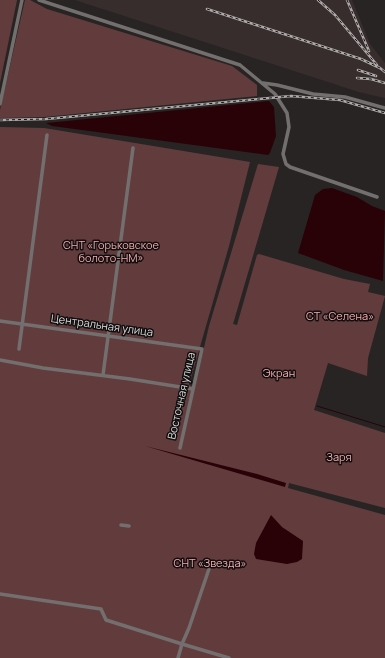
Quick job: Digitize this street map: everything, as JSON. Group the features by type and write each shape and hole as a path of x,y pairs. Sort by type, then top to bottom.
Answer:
{"street":[{"path":"0,104 22,0"},
{"path":"39,0 240,65 262,83 279,100 289,117 289,127 283,154 286,164 290,167 377,197"},
{"path":"262,83 277,84 313,94 345,97 385,108"},
{"path":"268,89 277,84"},
{"path":"19,349 47,135"},
{"path":"103,375 133,148"},
{"name":"Центральная улица","path":"0,321 202,349"},
{"name":"Восточная улица","path":"180,448 202,349"},
{"path":"0,360 56,370 103,375 192,389"},
{"path":"121,525 130,526"},
{"path":"178,658 211,563"},
{"path":"0,594 101,609 106,620 229,658"}],"shaded area":[{"path":"75,0 352,0 370,44 385,63 385,98 359,92"},
{"path":"269,101 274,107 276,136 268,155 52,126 46,123"},
{"path":"332,188 357,197 372,206 385,211 383,281 344,270 298,253 315,195 323,189"},
{"path":"145,446 257,474 286,483 285,487"},
{"path":"271,515 282,527 303,541 302,559 297,562 287,564 256,559 254,554 256,543"}],"green space":[{"path":"0,0 17,0 0,83"},
{"path":"25,0 30,0 47,9 232,66 257,85 257,96 44,117 0,118 0,110"},
{"path":"0,127 44,128 250,162 229,246 189,385 195,387 209,326 258,164 279,167 233,324 237,325 257,255 259,254 344,279 370,284 368,292 385,296 368,358 367,376 328,363 314,410 385,433 385,508 289,483 288,488 385,515 385,658 0,658"}],"waterway":[{"path":"317,406 385,427"}],"railway":[{"path":"318,0 335,15 377,65"},
{"path":"347,0 369,51"},
{"path":"207,9 361,59 385,72"},
{"path":"358,70 376,76"},
{"path":"357,78 371,79 385,83"},
{"path":"0,120 46,119 291,96 340,100 385,113"}],"park label":[{"name":"СНТ «Горьковское болото-НМ»","path":"111,252"},
{"name":"СТ «Селена»","path":"340,317"},
{"name":"Экран","path":"279,374"},
{"name":"Заря","path":"339,458"},
{"name":"СНТ «Звезда»","path":"210,564"}]}
